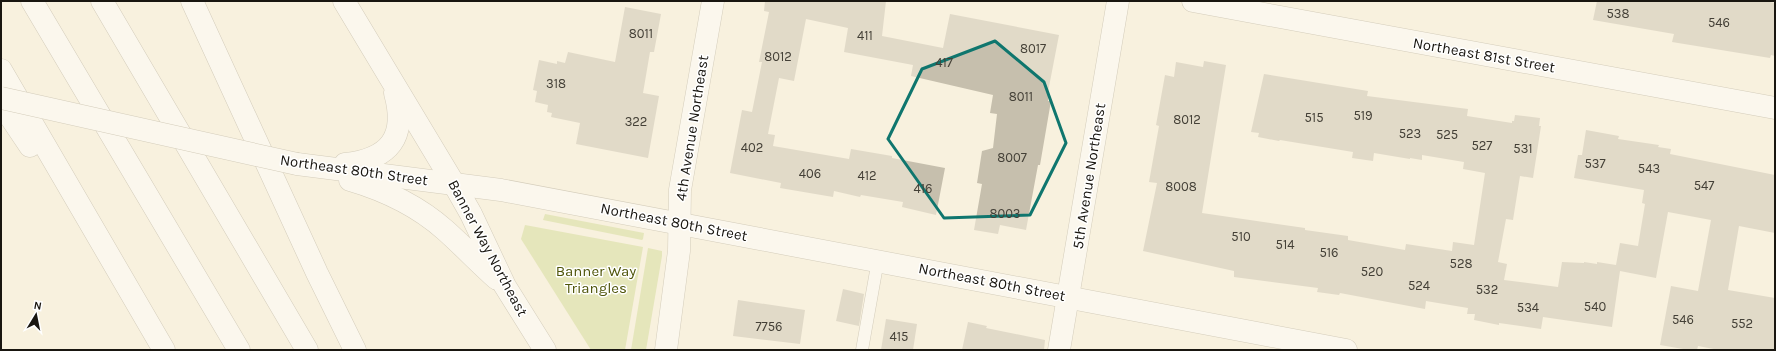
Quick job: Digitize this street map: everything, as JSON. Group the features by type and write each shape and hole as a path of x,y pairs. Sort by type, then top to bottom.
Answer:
{"main road":[{"path":"32,1 239,350"},
{"path":"102,1 306,350"},
{"path":"192,1 314,266 355,350"},
{"name":"Banner Way Northeast","path":"344,1 454,184 471,214 505,286 545,350"},
{"name":"4th Avenue Northeast","path":"666,350 679,255 680,190 713,1"},
{"name":"5th Avenue Northeast","path":"1059,350 1118,1"},
{"name":"Northeast 81st Street","path":"1193,1 1775,108"},
{"path":"1,70 164,350"},
{"path":"297,164 346,164 371,160 387,150 396,134 399,121 398,106 392,82"},
{"name":"Northeast 80th Street","path":"1,98 297,164 502,190 680,222 1346,350"},
{"path":"1,103 144,316"},
{"path":"297,164 369,186 408,204 444,229 505,286"}],"lane":[{"path":"862,350 878,260"}],"highlighted area":[{"path":"995,41 1044,82 1066,143 1030,215 944,218 888,139 922,69"}],"green space":[{"path":"545,214 644,233 643,239 543,220"},
{"name":"Banner Way Triangles","path":"525,225 643,247 625,350 591,350 521,239"},
{"path":"648,248 662,251 662,256 646,350 631,350"}],"building":[{"path":"765,1 886,1 882,36 943,48 950,14 1059,35 1048,92 1048,101 1051,101 1040,165 1038,165 1026,230 1000,225 998,234 974,230 982,184 977,183 982,151 993,148 997,114 990,113 993,95 911,76 913,65 844,52 848,28 806,19 794,81 779,78 768,134 775,135 773,146 849,159 851,149 892,156 892,158 945,168 936,215 902,207 903,202 861,195 860,197 834,191 833,197 780,188 781,183 730,173 742,110 752,112 762,62 759,62 769,12 764,11"},
{"path":"1597,1 1765,1 1775,3 1775,56 1771,55 1770,58 1672,42 1674,34 1593,20"},
{"path":"625,7 661,14 654,52 650,52 643,93 659,96 648,158 576,144 580,123 551,117 552,113 547,112 548,105 535,102 537,91 533,90 539,60 557,64 557,61 565,63 568,52 615,62"},
{"path":"1204,61 1226,65 1202,213 1305,228 1305,230 1348,236 1348,240 1405,250 1406,244 1452,251 1453,242 1474,245 1485,173 1463,169 1464,162 1422,155 1422,160 1374,153 1373,161 1352,158 1353,152 1258,137 1259,133 1251,132 1264,74 1368,91 1367,96 1468,109 1467,116 1512,123 1515,115 1540,118 1539,126 1541,126 1533,178 1520,176 1513,220 1506,219 1498,262 1507,264 1504,280 1558,287 1562,262 1584,262 1597,264 1597,262 1616,265 1620,243 1638,246 1645,204 1642,203 1644,190 1574,178 1578,155 1582,155 1586,130 1619,136 1618,139 1659,145 1658,147 1671,149 1670,154 1775,175 1775,233 1739,226 1728,290 1775,298 1775,350 1719,350 1698,346 1697,350 1689,350 1660,345 1671,286 1698,291 1711,220 1668,212 1656,278 1620,271 1612,327 1543,317 1541,329 1499,323 1499,325 1474,320 1475,314 1467,314 1468,308 1426,301 1425,309 1340,293 1339,295 1317,292 1318,288 1234,277 1234,271 1143,251 1157,183 1149,182 1159,126 1156,125 1165,75 1174,77 1176,62 1203,67"},
{"path":"843,289 864,294 859,326 836,321"},
{"path":"738,300 805,310 800,344 733,336"},
{"path":"886,319 917,324 913,350 881,350"},
{"path":"968,322 987,326 986,328 1045,340 1044,350 962,350"}]}
